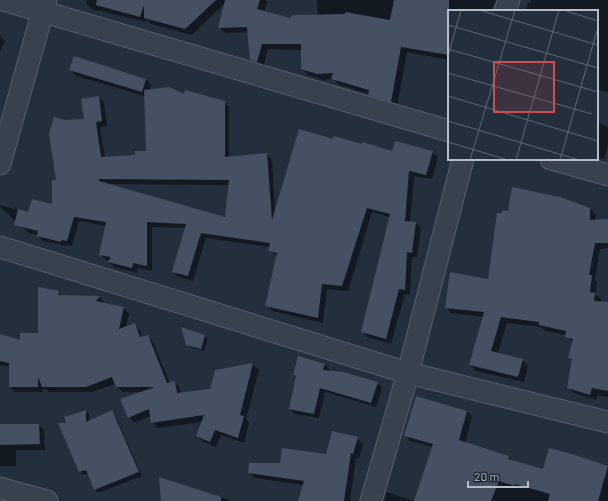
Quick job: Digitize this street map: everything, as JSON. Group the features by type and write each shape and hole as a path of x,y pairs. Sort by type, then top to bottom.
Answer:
{"street":[{"path":"3,0 44,6 448,131"},
{"path":"505,10 509,0"},
{"path":"0,164 44,6"},
{"path":"371,501 408,373 462,160"},
{"path":"554,160 608,175"},
{"path":"0,247 408,373 608,422"},
{"path":"0,488 47,501"}],"building":[{"path":"97,0 216,0 185,29 144,18 144,5 140,17 96,5"},
{"path":"225,0 260,0 257,9 290,18 292,15 345,14 345,12 390,20 394,0 449,0 448,55 401,47 391,102 368,95 369,90 331,79 333,73 317,74 301,69 301,44 262,44 257,62 250,60 247,27 218,28"},
{"path":"74,56 146,79 142,92 69,70"},
{"path":"169,87 184,94 185,90 225,101 225,157 267,153 272,220 299,129 333,139 333,136 362,144 363,142 392,151 395,141 433,151 426,175 409,171 405,221 416,222 412,253 407,252 405,290 399,289 386,339 361,332 390,214 367,208 342,286 322,284 318,318 265,306 277,253 268,251 270,243 201,233 188,276 172,272 186,224 147,222 147,266 133,263 132,268 108,262 111,257 99,255 106,222 74,217 67,241 61,240 61,242 37,236 38,231 14,225 18,209 28,212 32,199 52,204 52,180 56,180 49,134 54,117 65,120 84,119 81,99 99,96 102,121 96,122 101,157 135,155 135,151 146,151 144,90","holes":["99,179 229,180 225,217 99,181"]},
{"path":"512,187 560,197 590,208 590,220 608,219 608,243 595,243 589,275 592,275 590,292 595,293 594,301 608,302 608,391 592,388 590,395 567,388 572,359 568,358 573,339 565,337 566,331 539,325 539,322 501,317 491,351 523,359 518,377 469,365 484,312 445,308 450,272 488,279 497,213 502,213 503,210 508,211"},
{"path":"38,287 59,291 58,295 100,296 96,301 124,307 119,329 135,323 140,337 148,335 167,383 175,381 177,393 210,389 215,370 253,363 240,415 244,416 238,438 215,430 210,442 196,436 204,415 151,423 149,409 128,418 120,399 155,387 116,387 112,377 86,387 42,387 38,377 38,387 9,387 9,363 0,361 0,334 20,340 20,333 38,333"},
{"path":"181,327 205,335 201,349 186,345"},
{"path":"298,356 325,364 323,370 343,372 378,382 371,403 320,388 314,414 289,409 296,376 293,375"},
{"path":"416,396 467,411 459,440 509,456 508,459 543,469 549,448 608,466 598,501 548,501 550,494 499,481 491,501 414,501 433,444 404,436"},
{"path":"86,410 86,422 112,410 139,472 94,490 86,470 79,472 58,423 66,423 64,417"},
{"path":"0,424 39,424 40,444 0,445"},
{"path":"332,431 358,437 353,454 351,453 344,501 298,501 304,481 248,473 249,463 280,463 282,448 326,454"},
{"path":"159,477 221,497 221,501 161,501"}]}
